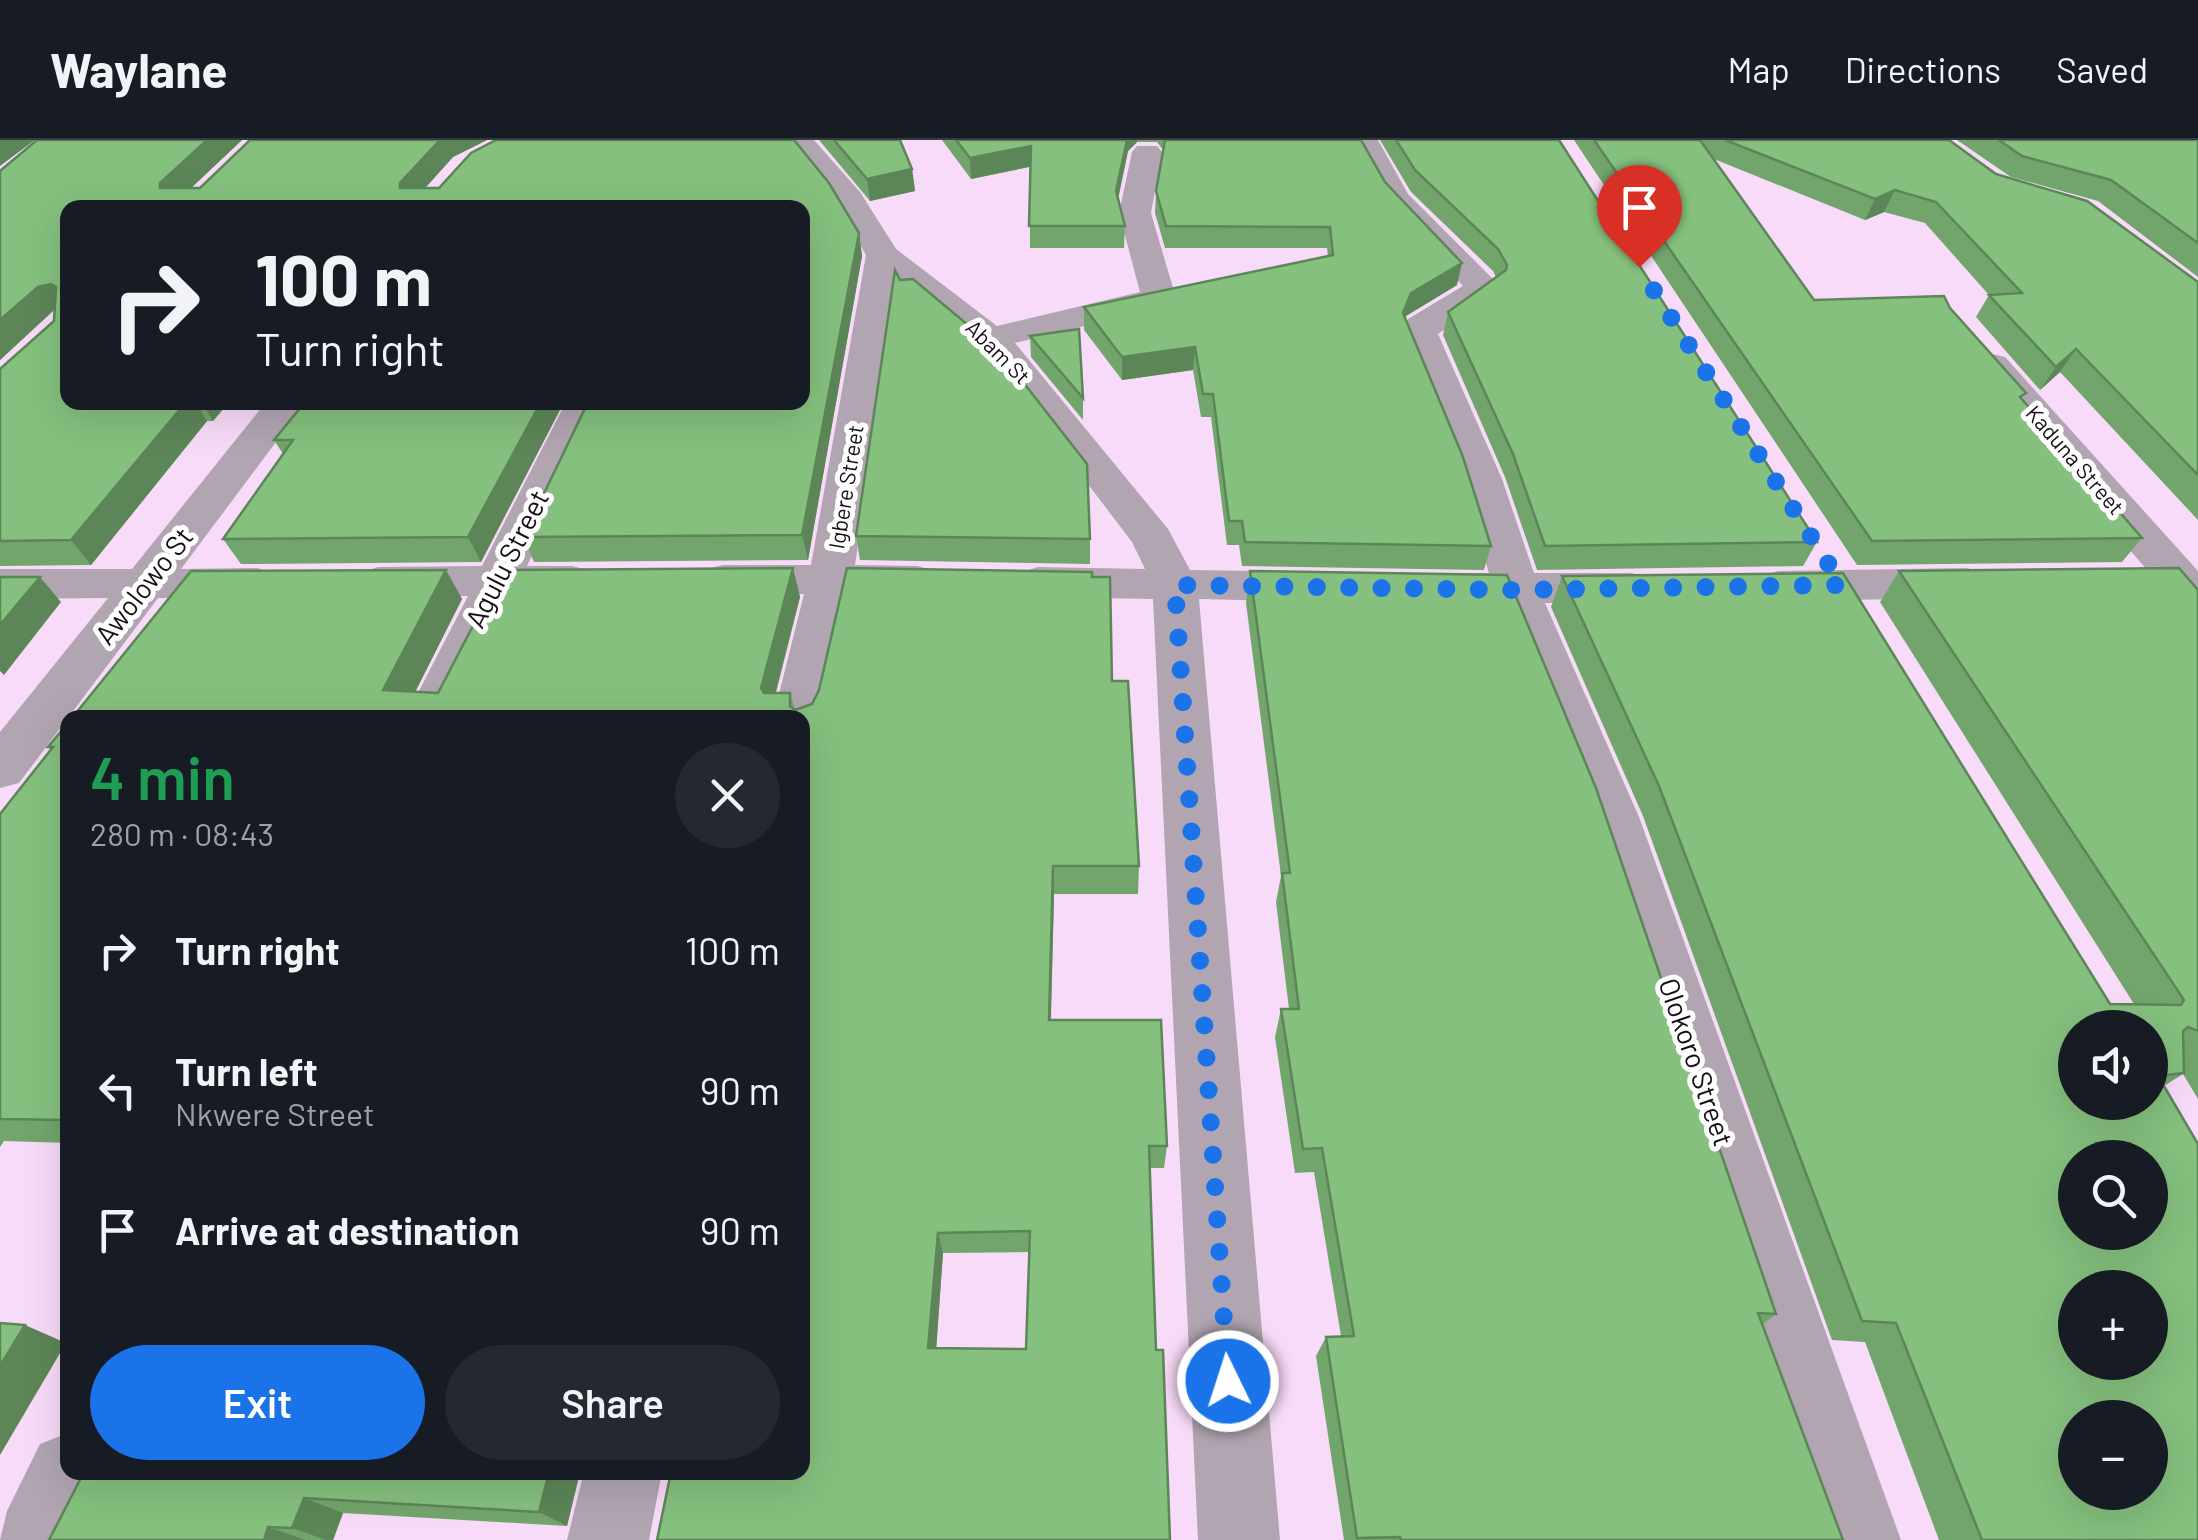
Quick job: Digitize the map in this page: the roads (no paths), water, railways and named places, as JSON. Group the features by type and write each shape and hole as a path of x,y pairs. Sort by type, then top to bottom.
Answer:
{"street":[{"name":"Abam St","path":"798,140 848,199 883,254 990,338 1015,363 1153,539 1175,585"},
{"name":"Olokoro Street","path":"1364,140 1376,174 1416,226 1481,288 1421,327 1420,334 1481,479 1516,590 1612,817 1860,1540"},
{"path":"990,338 1159,298 1135,213 1147,152"},
{"name":"Igbere Street","path":"800,710 831,578 883,254"},
{"name":"Kaduna Street","path":"1966,335 2188,590"},
{"name":"Awolowo St","path":"0,769 282,410"},
{"name":"Agulu Street","path":"434,710 582,410"},
{"path":"1810,536 1852,602"},
{"path":"673,579 831,578 1516,590 1669,588"},
{"path":"0,584 614,580"},
{"path":"2120,580 2188,590"},
{"path":"1727,587 1852,602 2000,582"},
{"path":"1175,585 1239,1540"},
{"path":"36,1540 64,1480"},
{"path":"608,1540 621,1480"}]}
